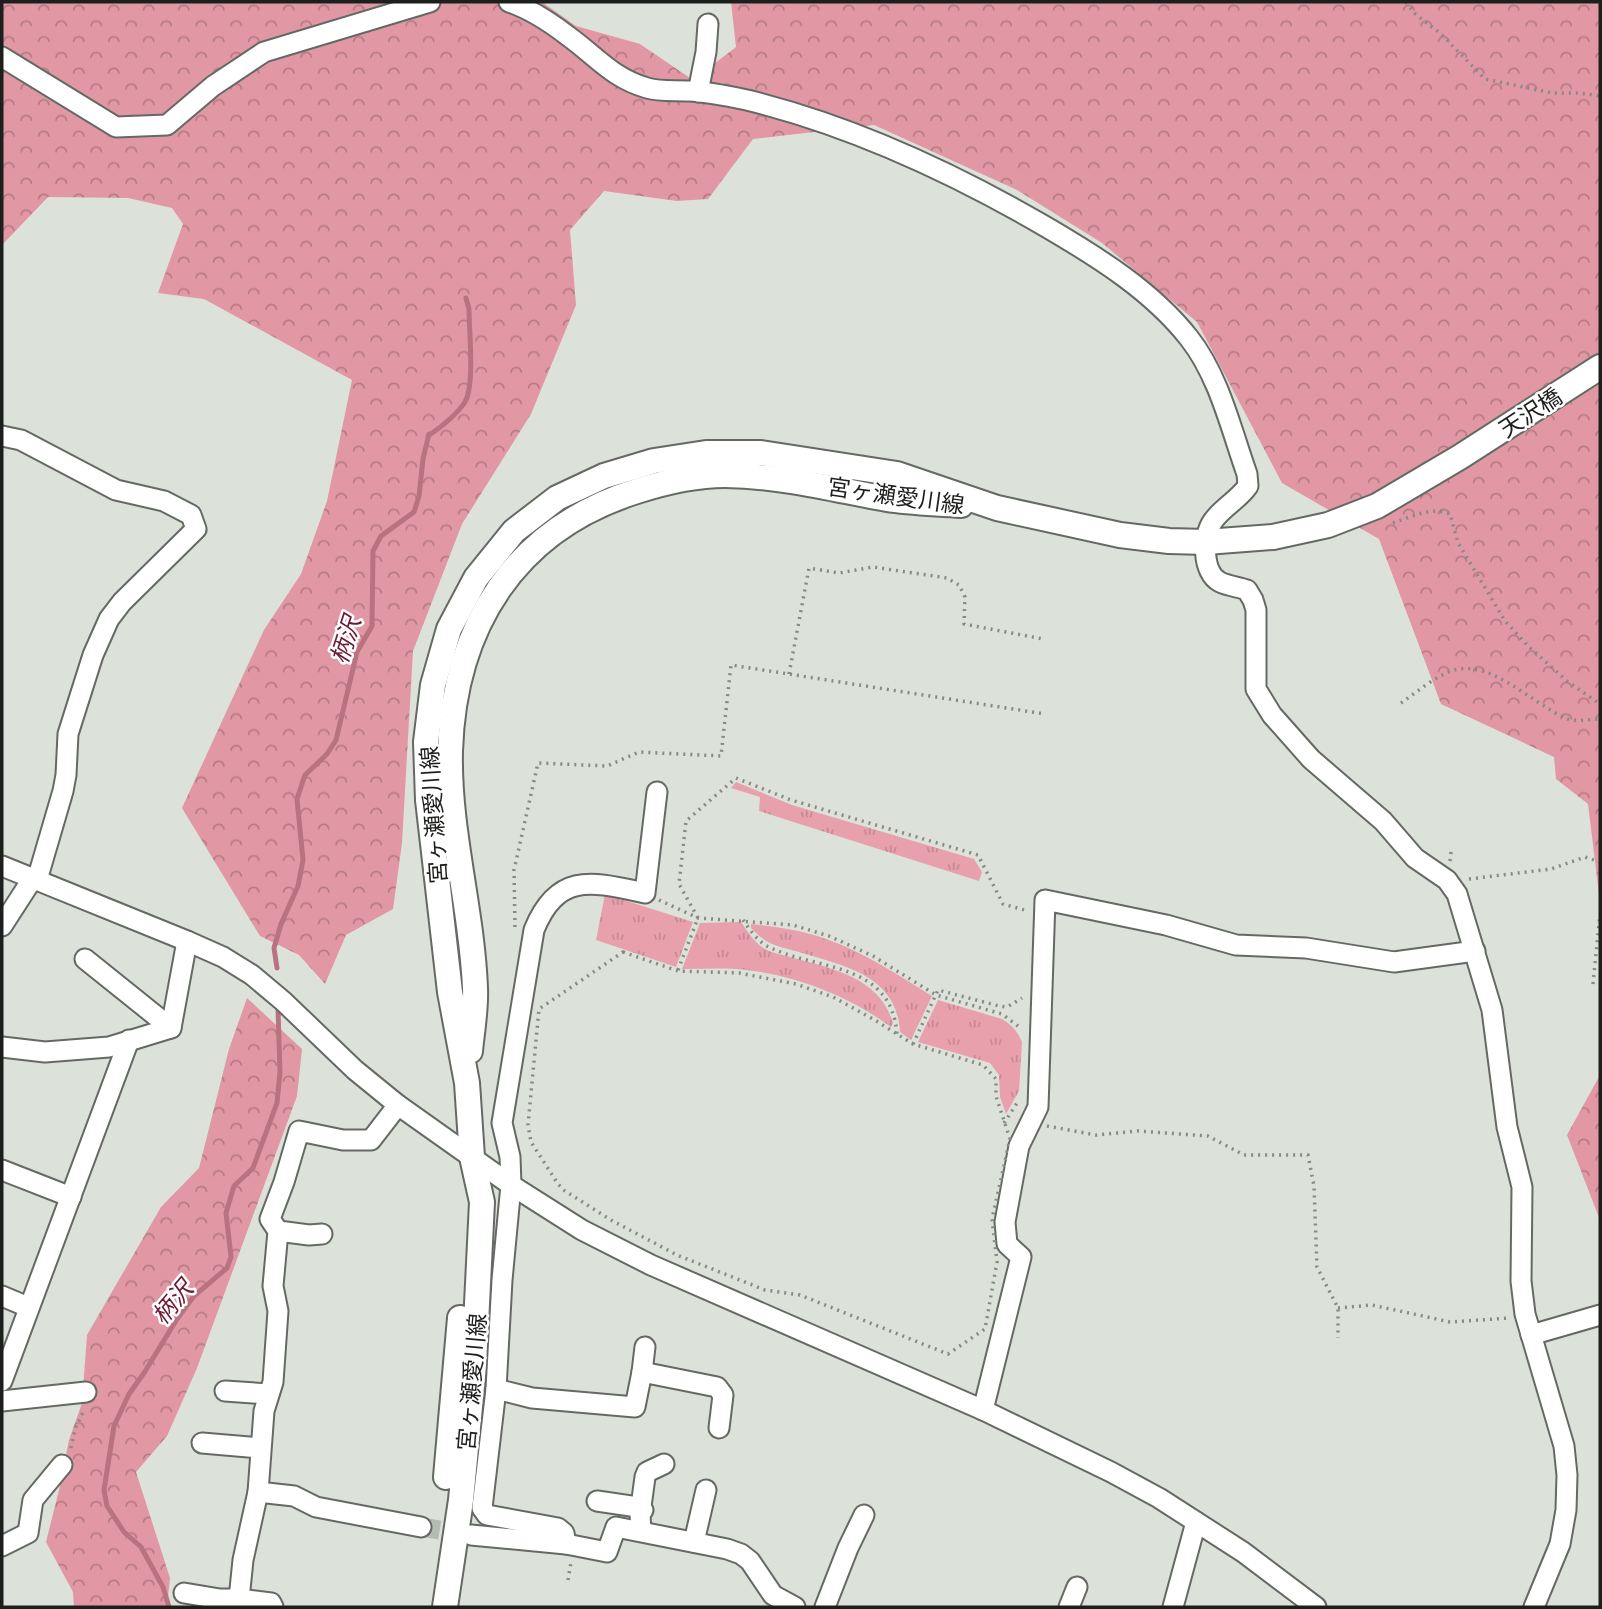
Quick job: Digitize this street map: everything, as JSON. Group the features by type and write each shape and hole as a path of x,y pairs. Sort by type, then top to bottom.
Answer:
{"main road":[{"name":"天沢橋","path":"1461,457 1600,367"},
{"name":"宮ヶ瀬愛川線","path":"444,1607 471,1508 474,1364 482,1202 472,1157 467,1083 449,979 428,800 426,742 433,685 449,629 475,578 514,531 557,498 604,475 654,461 706,453 761,453 897,474 997,508 1120,535 1206,542 1273,537 1328,525 1377,506 1461,457"},
{"name":"宮ヶ瀬愛川線","path":"444,1607 457,1357 472,1157"}],"street":[{"path":"2,57 116,127 167,125 214,86 264,52 430,2"},
{"path":"509,2 525,7 569,36 617,76 649,89 698,92 743,99 790,112 910,156 1006,203 1078,245 1158,303 1190,339 1206,364 1247,474 1248,486 1238,499 1210,524 1206,542 1207,562 1212,576 1220,582 1247,590 1253,600 1256,610 1256,689 1272,715 1311,759 1382,821 1415,858 1449,883 1457,894 1492,1010 1507,1127 1522,1186 1521,1281 1525,1314 1564,1446 1567,1475 1566,1510 1560,1544 1534,1607"},
{"path":"698,92 708,24"},
{"path":"2,436 20,440 116,490 164,501 191,514 196,529 109,618 93,655 68,734 65,783 35,879 2,926"},
{"path":"566,1544 564,1534 558,1528 487,1516 471,1508 496,1389 511,1185 510,1157 502,1123 534,930 541,912 557,896 577,885 597,883 645,893 657,792"},
{"path":"2,866 187,941 223,957 252,975 355,1070 398,1105 511,1185 582,1230 651,1265 983,1410 1111,1472 1243,1552 1316,1607"},
{"path":"983,1410 1021,1257 1007,1244 1005,1222 1019,1146 1038,1107 1045,900 1166,925 1236,945 1306,947 1394,962 1475,951"},
{"path":"171,1028 187,941"},
{"path":"85,959 171,1028"},
{"path":"2,1046 45,1052 109,1047 171,1028"},
{"path":"2,1381 129,1041"},
{"path":"239,1599 243,1560 258,1492 264,1410 273,1382 278,1311 273,1286 278,1231 270,1219 299,1131 343,1140 371,1140 398,1105"},
{"path":"2,1170 71,1197"},
{"path":"278,1231 321,1234"},
{"path":"2,1296 28,1307"},
{"path":"1531,1335 1600,1315"},
{"path":"496,1389 580,1411 635,1407 645,1348"},
{"path":"642,1372 718,1387 723,1395 725,1418"},
{"path":"225,1391 269,1394"},
{"path":"2,1401 86,1392"},
{"path":"202,1443 260,1448"},
{"path":"641,1531 640,1514 643,1510 647,1472 664,1464"},
{"path":"2,1546 28,1533 33,1500 62,1465"},
{"path":"694,1542 706,1490"},
{"path":"258,1492 294,1496 316,1507 421,1527"},
{"path":"597,1501 643,1510"},
{"path":"1173,1607 1196,1522"},
{"path":"471,1535 566,1544 607,1552 616,1527 694,1542 741,1554 750,1561 773,1595 795,1607"},
{"path":"825,1607 864,1528"},
{"path":"184,1593 271,1603 273,1607"}],"path":[{"path":"1406,2 1414,13 1441,34 1485,79 1552,93 1600,96"},
{"path":"1385,525 1434,510 1450,514 1458,542 1506,621 1529,647 1567,681 1600,704"},
{"path":"789,674 809,568 839,573 873,568 947,578 959,585 965,597 964,624 1043,639"},
{"path":"515,929 514,870 538,763 607,766 639,752 721,756 731,665 1045,714"},
{"path":"1401,703 1440,676 1470,667 1490,673 1570,720 1600,719"},
{"path":"678,971 698,918 679,884 686,821 736,778 791,800 978,855 1003,904 1031,912"},
{"path":"1449,883 1551,869 1585,857 1600,862"},
{"path":"645,893 698,918 793,925 829,936 873,956 936,995 1002,1014 1024,1031"},
{"path":"1593,984 1600,914"},
{"path":"743,920 767,947 825,963 865,980 880,992 891,1007 897,1035"},
{"path":"623,952 678,971 738,973 796,984 833,997 913,1044 983,1065 996,1079 996,1096 1010,1139 992,1219 997,1262 985,1329 948,1354 800,1295 765,1290 677,1255 611,1220 565,1191 531,1142 528,1125 539,1009 623,952"},
{"path":"913,1044 939,990 1007,1007 1026,995"},
{"path":"1004,1123 1024,1091"},
{"path":"1031,1123 1096,1135 1139,1131 1208,1136 1244,1156 1308,1156 1314,1186 1317,1267 1338,1308 1338,1338"},
{"path":"1338,1308 1372,1305 1450,1322 1511,1318 1525,1314"},
{"path":"62,1465 68,1461 75,1429 89,1397 86,1392"}],"green space":[{"path":"2,2 542,2 576,26 640,44 693,80 736,47 731,2 1600,2 1600,902 1588,804 1556,779 1554,757 1441,704 1379,539 1282,483 1197,322 1102,243 1017,190 874,125 753,139 708,199 677,201 604,191 570,230 576,305 531,414 462,524 413,651 402,843 393,909 346,935 325,984 299,955 260,936 182,808 264,630 301,574 327,501 352,380 204,299 158,293 183,224 172,208 128,198 48,197 2,245"},
{"path":"736,782 792,805 974,859 982,872 979,881 759,811 760,797 731,788"},
{"path":"605,894 693,922 676,967 596,940"},
{"path":"741,922 763,948 825,966 867,986 887,1008 893,1023 891,1027 856,1005 818,987 777,975 736,969 682,969 700,923"},
{"path":"751,924 799,931 840,944 880,964 932,996 911,1040 900,1032 897,1013 879,985 850,968 772,944 755,932"},
{"path":"247,998 302,1049 297,1096 197,1368 167,1436 136,1472 170,1578 167,1607 74,1607 73,1592 46,1542 69,1440 82,1403 87,1335 161,1207 199,1168 229,1049"},
{"path":"938,1000 1002,1019 1019,1035 1022,1042 1019,1091 1006,1114 1000,1097 999,1075 990,1063 918,1042"},
{"path":"1600,1075 1600,1220 1567,1135"}],"waterway":[{"name":"柄沢","path":"277,968 274,948 281,924 298,886 303,860 297,799 305,775 327,754 336,740 357,652 372,626 373,551 381,536 414,512 419,496 423,459 429,434 428,436 433,433 443,425 457,412 468,394 471,357 466,298"},
{"name":"柄沢","path":"169,1607 163,1587 141,1547 124,1532 107,1506 104,1490 114,1426 129,1394 177,1319 194,1296 227,1268 231,1257 226,1213 234,1186 253,1168 277,1103 280,1072 278,1009"}],"tunnel":[{"path":"421,1527 470,1535"}]}
